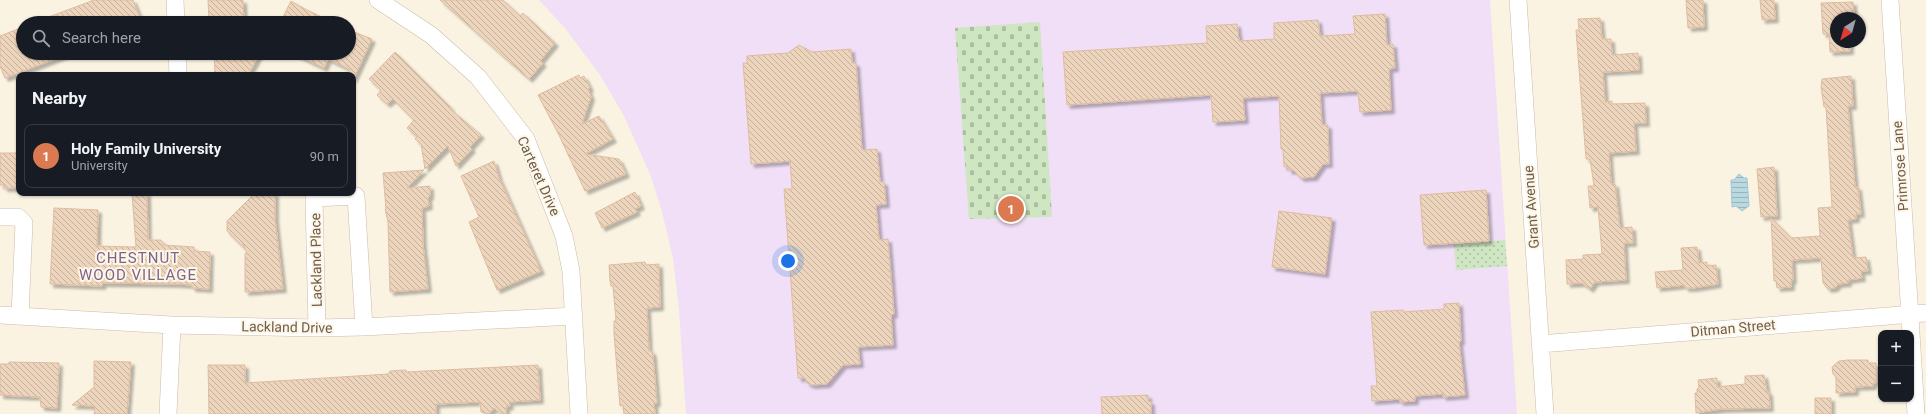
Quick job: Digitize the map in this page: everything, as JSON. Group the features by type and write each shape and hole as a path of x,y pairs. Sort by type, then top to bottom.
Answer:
{"street":[{"path":"175,0 176,16"},
{"name":"Carteret Drive","path":"378,0 431,35 478,77 526,139 564,236 572,271 579,414"},
{"name":"Grant Avenue","path":"1518,0 1545,414"},
{"name":"Primrose Lane","path":"1890,0 1918,314 1912,330"},
{"path":"177,60 178,72"},
{"name":"Lackland Place","path":"317,328 314,198 356,196 364,327"},
{"path":"0,217 18,217 24,223 20,316"},
{"name":"Ditman Street","path":"1540,344 1918,314"},
{"name":"Lackland Drive","path":"0,315 172,325 317,328 574,316"},
{"path":"168,414 172,325"},
{"name":"Primrose Lane","path":"1913,366 1916,414"}],"shaded area":[{"path":"539,0 1490,0 1517,414 686,414 679,310 673,258 662,212 650,174 624,116 600,75 565,28"}],"green space":[{"path":"1040,22 1052,217 969,219 955,28"},
{"path":"1505,240 1507,266 1456,270 1454,244"}],"water":[{"path":"1739,174 1744,178 1747,178 1749,206 1742,211 1736,206 1732,207 1731,180 1734,180"}],"building":[{"path":"94,0 133,0 139,16 51,16"},
{"path":"208,0 243,0 244,16 209,16"},
{"path":"440,0 503,0 520,16 523,13 555,43 540,61 543,63 529,79"},
{"path":"1686,0 1703,0 1704,27 1688,28"},
{"path":"1760,0 1774,0 1775,19 1762,20"},
{"path":"291,1 320,16 284,16"},
{"path":"1853,2 1854,12 1830,12 1830,48 1850,48 1850,51 1830,52 1829,34 1823,34 1821,3"},
{"path":"1385,14 1387,45 1393,44 1395,68 1389,69 1391,110 1360,112 1358,91 1320,93 1322,125 1328,125 1329,164 1323,164 1314,177 1301,178 1293,170 1289,171 1288,166 1284,167 1283,149 1281,149 1279,96 1243,98 1245,120 1213,122 1211,95 1067,105 1063,52 1207,43 1206,26 1237,24 1239,41 1274,39 1274,23 1318,20 1320,36 1355,34 1353,16"},
{"path":"1600,18 1602,39 1611,39 1612,55 1638,53 1639,70 1603,72 1605,102 1612,101 1612,104 1645,103 1646,123 1634,123 1636,151 1609,153 1611,184 1615,184 1620,228 1632,227 1633,243 1624,243 1626,280 1595,282 1590,289 1582,283 1567,284 1566,260 1583,259 1583,255 1602,254 1598,207 1590,208 1588,186 1594,186 1590,159 1586,159 1576,30 1579,30 1578,19"},
{"path":"16,30 16,60 52,60 21,72 16,72 16,74 5,78 0,66 0,36"},
{"path":"356,33 372,39 356,74 356,72 349,72 349,69 330,60 356,60"},
{"path":"799,45 812,52 851,49 852,63 856,63 862,150 877,149 880,182 884,182 886,204 876,205 879,240 888,239 894,314 891,315 893,345 858,347 860,364 843,365 827,384 812,385 807,383 805,378 798,378 784,189 792,189 790,161 751,164 743,63 747,63 747,56 788,53"},
{"path":"395,52 451,108 450,109 481,135 470,147 472,149 456,166 448,146 425,169 421,144 415,139 417,137 407,128 414,120 393,99 387,104 377,95 381,90 369,79"},
{"path":"214,60 256,60 250,72 215,72"},
{"path":"307,60 328,60 324,68"},
{"path":"579,75 580,78 584,76 590,88 588,89 591,97 582,124 599,116 613,139 585,154 619,159 626,174 585,191 559,135 538,95"},
{"path":"1851,76 1853,106 1848,106 1855,187 1858,187 1861,214 1856,214 1856,219 1848,220 1853,258 1866,257 1868,271 1861,271 1862,278 1848,280 1848,283 1838,284 1835,288 1828,289 1823,283 1821,258 1792,260 1793,280 1791,281 1791,287 1777,288 1776,281 1774,281 1771,218 1791,238 1820,236 1818,208 1832,207 1826,107 1824,107 1821,87 1822,79"},
{"path":"0,153 16,153 16,188 4,188 4,185 0,185"},
{"path":"494,161 499,178 541,271 497,290 469,222 479,217 461,176"},
{"path":"1774,167 1777,216 1761,217 1757,169"},
{"path":"424,170 407,188 430,186 430,196 428,198 429,206 422,208 423,245 428,289 390,292 388,222 385,209 383,173"},
{"path":"1486,190 1489,241 1424,245 1420,195"},
{"path":"635,192 641,206 635,209 637,212 602,228 595,213"},
{"path":"132,196 147,196 148,240 161,240 164,245 194,247 194,251 210,252 209,289 192,288 192,285 178,284 103,283 102,286 50,284 54,208 98,210 97,246 136,247"},
{"path":"252,196 275,196 275,219 283,289 245,292 245,253 248,254 244,245 241,245 227,231 227,221"},
{"path":"1279,211 1332,218 1325,274 1272,267"},
{"path":"1697,247 1699,263 1707,262 1707,266 1716,265 1718,284 1693,288 1685,288 1685,285 1657,288 1655,272 1683,270 1681,248"},
{"path":"645,262 646,265 659,264 660,307 647,308 649,351 652,351 653,356 657,403 654,403 655,414 624,414 623,405 620,406 614,334 614,321 616,321 613,286 611,286 610,281 609,265"},
{"path":"1459,303 1461,341 1459,342 1465,395 1443,397 1443,394 1415,396 1415,401 1400,402 1400,399 1372,401 1371,386 1377,386 1371,312 1403,310 1403,312 1444,309 1444,304"},
{"path":"1868,360 1868,363 1876,363 1876,383 1873,383 1873,386 1855,387 1855,392 1836,393 1836,377 1833,374 1832,367 1839,361"},
{"path":"94,361 131,362 127,414 94,414 95,406 72,405 94,387"},
{"path":"9,362 59,363 57,408 41,407 40,397 0,395 0,364 9,364"},
{"path":"208,365 245,365 245,383 388,374 390,371 406,370 406,372 538,365 540,400 509,402 510,406 506,407 506,414 501,414 494,408 489,414 481,412 480,402 436,404 436,414 209,414"},
{"path":"1764,375 1767,392 1769,392 1770,408 1721,409 1696,413 1695,393 1697,393 1697,389 1699,388 1698,380 1717,378 1717,387 1745,384 1745,376"},
{"path":"1148,395 1148,401 1151,402 1151,414 1102,414 1101,397"},
{"path":"1815,398 1831,398 1831,414 1815,414"}],"place":[{"name":"Holy Family University","path":"1011,209"}],"district":[{"name":"CHESTNUT WOOD VILLAGE","path":"138,266"}]}
